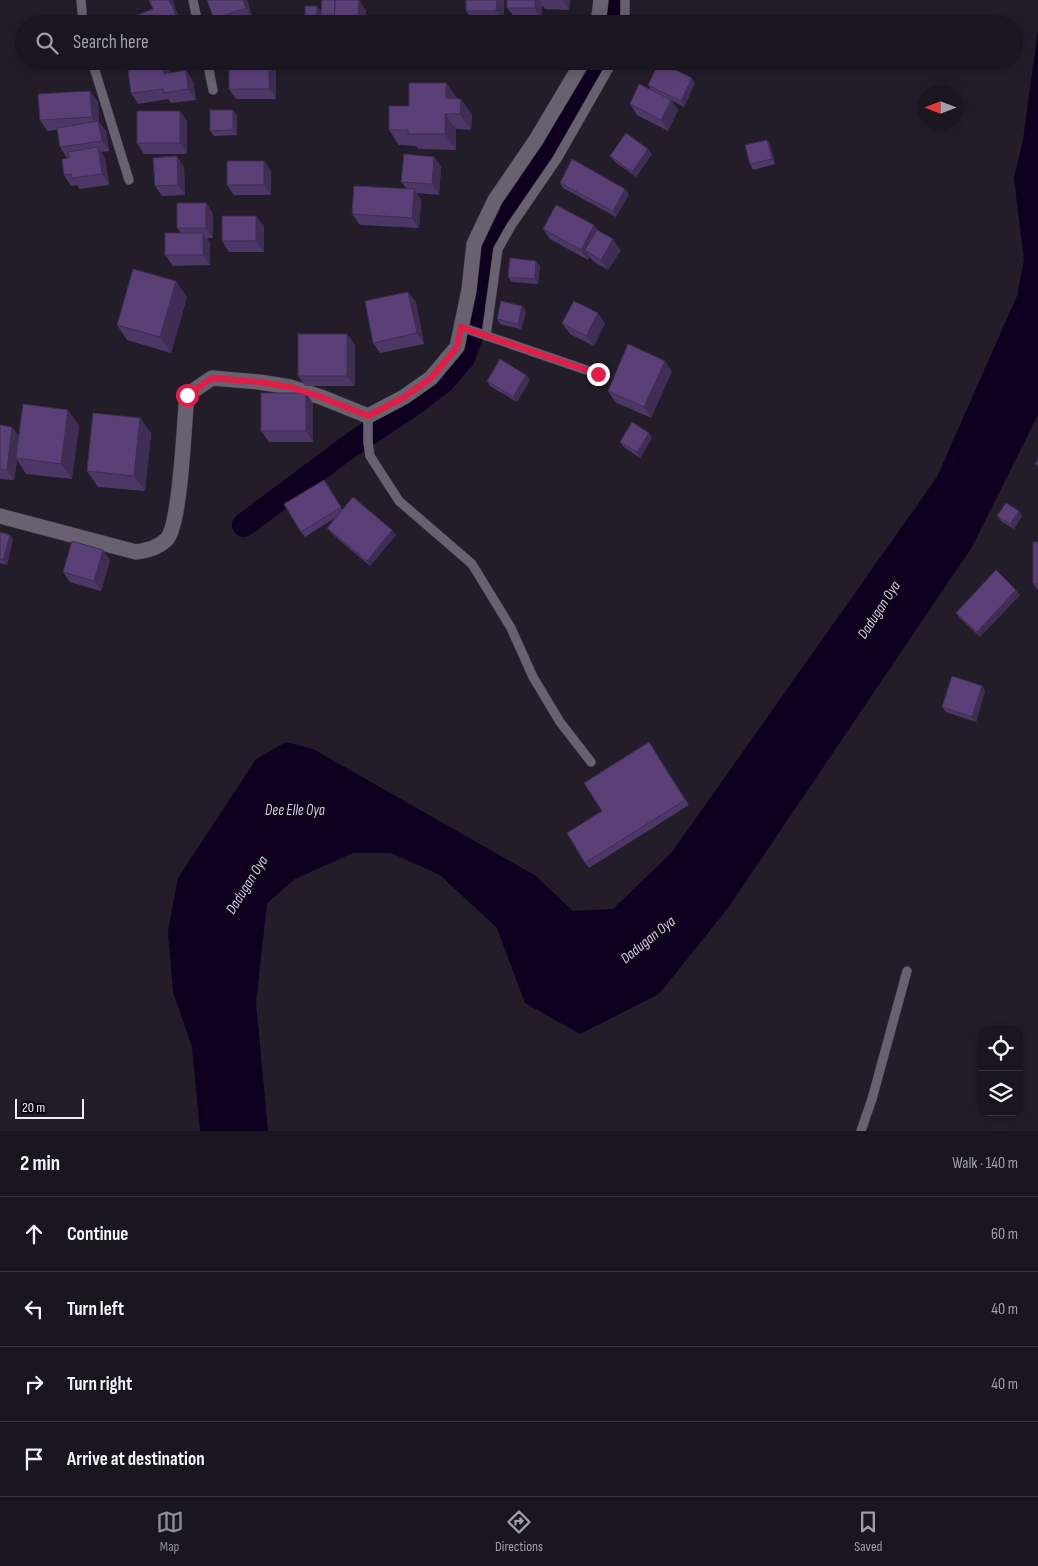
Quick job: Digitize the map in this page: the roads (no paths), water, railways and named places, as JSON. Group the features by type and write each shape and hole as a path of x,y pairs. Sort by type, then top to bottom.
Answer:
{"street":[{"path":"599,15 601,0"},
{"path":"0,516 136,552 154,549 168,538 177,514 187,395 212,378 290,387 368,416 404,397 431,378 457,347 469,290 474,244 495,200 536,140 578,70"}],"lane":[{"path":"81,0 82,15"},
{"path":"193,0 196,15"},
{"path":"625,0 625,15"},
{"path":"95,70 128,180"},
{"path":"209,70 213,90"},
{"path":"486,336 498,249 511,226 557,159 607,70"},
{"path":"461,327 598,374"},
{"path":"368,416 370,456 399,501 472,564 511,628 538,685 560,722 591,762"},
{"path":"861,1131 872,1099 907,971"}],"water":[{"name":"Dee Elle Oya","path":"1038,29 1038,415 972,547 728,908 659,994 580,1034 525,1003 497,928 440,875 391,853 353,853 295,879 267,903 256,1003 268,1131 200,1131 192,1047 173,992 168,931 178,878 256,759 286,742 313,749 536,876 573,911 613,909 672,852 937,477 1017,296 1024,260 1014,178 1023,140"}],"waterway":[{"path":"610,15 613,0"},
{"path":"244,525 347,448 416,402 443,381 463,358 474,328 484,260 494,239 560,132 591,70"}],"water label":[{"name":"Dadugan Oya","path":"879,610"},
{"name":"Dadugan Oya","path":"247,885"},
{"name":"Dadugan Oya","path":"648,940"}]}
